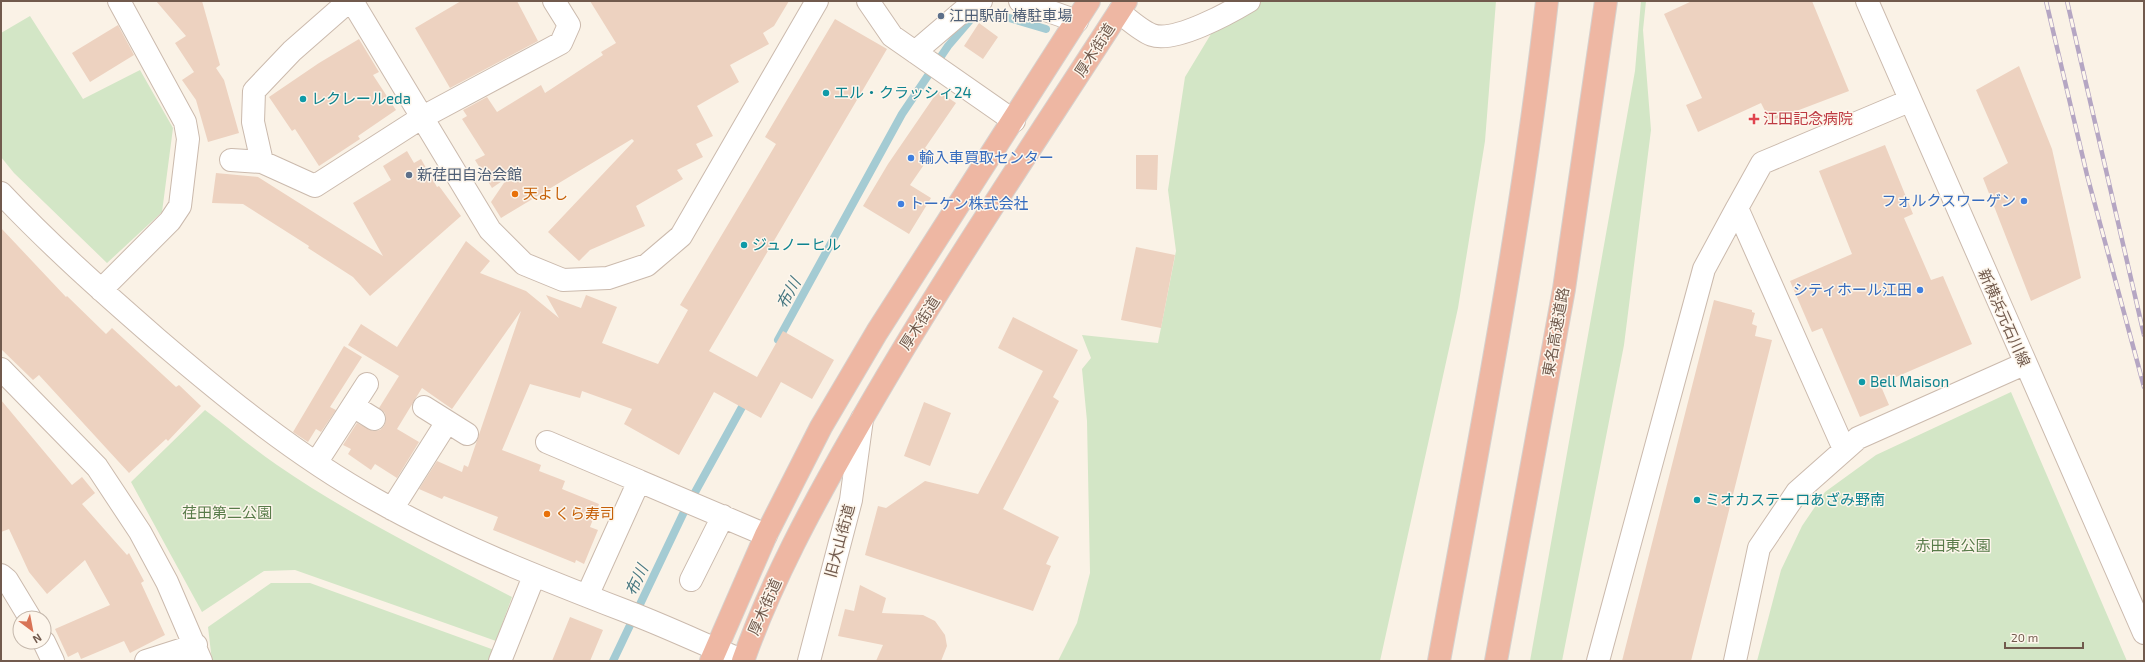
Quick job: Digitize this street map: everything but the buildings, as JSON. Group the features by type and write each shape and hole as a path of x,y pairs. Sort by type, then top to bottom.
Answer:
{"highway":[{"name":"厚木街道","path":"713,655 766,535 821,426 877,332 1090,1"},
{"path":"1439,661 1504,301 1535,106 1547,1"},
{"name":"東名高速道路","path":"1496,661 1564,289 1606,1"},
{"name":"厚木街道","path":"743,661 750,640 792,548 817,498 862,419 898,357 1122,7"}],"street":[{"path":"101,290 170,221 180,206 188,139 186,122 119,1"},
{"path":"262,162 253,122 254,91 292,51 351,1 490,230 524,264 563,280 608,278 647,265 681,236 818,1"},
{"path":"231,160 262,162 315,186 421,118 561,43 569,25 554,1"},
{"path":"868,1 892,36 1014,121"},
{"path":"917,53 963,11 981,1"},
{"path":"1020,1 1075,24"},
{"path":"1122,7 1152,35 1170,35 1193,29 1225,15 1249,1"},
{"name":"新横浜元石川線","path":"1867,1 2024,364 2144,633"},
{"path":"1598,661 1704,269 1737,208 1762,163 1909,101"},
{"path":"1,193 74,266 224,396 316,463 392,509 457,541 534,576 645,619 713,655 743,661"},
{"path":"1737,208 1844,450"},
{"path":"1735,661 1759,548 1797,492 1858,438 2024,364"},
{"path":"1,369 96,467 149,548 168,582 198,653 146,661"},
{"path":"316,463 367,384"},
{"path":"353,406 374,419"},
{"path":"424,407 467,434"},
{"name":"旧大山街道","path":"809,661 851,500 862,419"},
{"path":"392,509 447,422"},
{"path":"547,442 766,535"},
{"path":"587,596 639,481"},
{"path":"691,580 723,516"},
{"path":"1,574 7,580 25,610"},
{"path":"500,661 534,576"},
{"path":"48,650 53,661"}],"green space":[{"path":"1256,1 1496,1 1485,141 1458,308 1380,661 1058,661 1077,623 1090,573 1087,421 1082,369 1091,358 1082,335 1158,343 1176,251 1168,190 1185,77 1214,29"},
{"path":"1641,1 1646,1 1643,30 1651,130 1624,345 1562,661 1530,661 1635,71"},
{"path":"30,16 83,99 140,70 173,128 162,212 107,263 14,173 1,157 1,33"},
{"name":"赤田東公園","path":"2011,392 2127,661 1757,661 1781,570 1802,526 1825,492 1876,455"},
{"name":"荏田第二公園","path":"205,410 250,445 305,484 422,551 512,597 496,641 295,570 264,571 202,612 131,482"},
{"path":"271,583 310,583 497,651 492,661 212,661 208,627"}],"waterway":[{"name":"布川","path":"778,340 902,114 948,46 972,18 996,14 1046,29"},
{"name":"布川","path":"613,661 683,514 747,398"}],"railway":[{"path":"2046,1 2087,175 2144,387"},
{"path":"2067,1 2144,335"}],"place":[{"name":"江田駅前 椿駐車場","path":"941,16"},
{"name":"エル・クラッシィ24","path":"826,93"},
{"name":"レクレールeda","path":"303,99"},
{"name":"江田記念病院","path":"1754,119"},
{"name":"輸入車買取センター","path":"911,158"},
{"name":"新荏田自治会館","path":"409,175"},
{"name":"天よし","path":"515,194"},
{"name":"フォルクスワーゲン","path":"2024,201"},
{"name":"トーケン株式会社","path":"901,204"},
{"name":"ジュノーヒル","path":"744,245"},
{"name":"シティホール江田","path":"1920,290"},
{"name":"Bell Maison","path":"1862,382"},
{"name":"ミオカステーロあざみ野南","path":"1697,500"},
{"name":"くら寿司","path":"547,514"}]}
